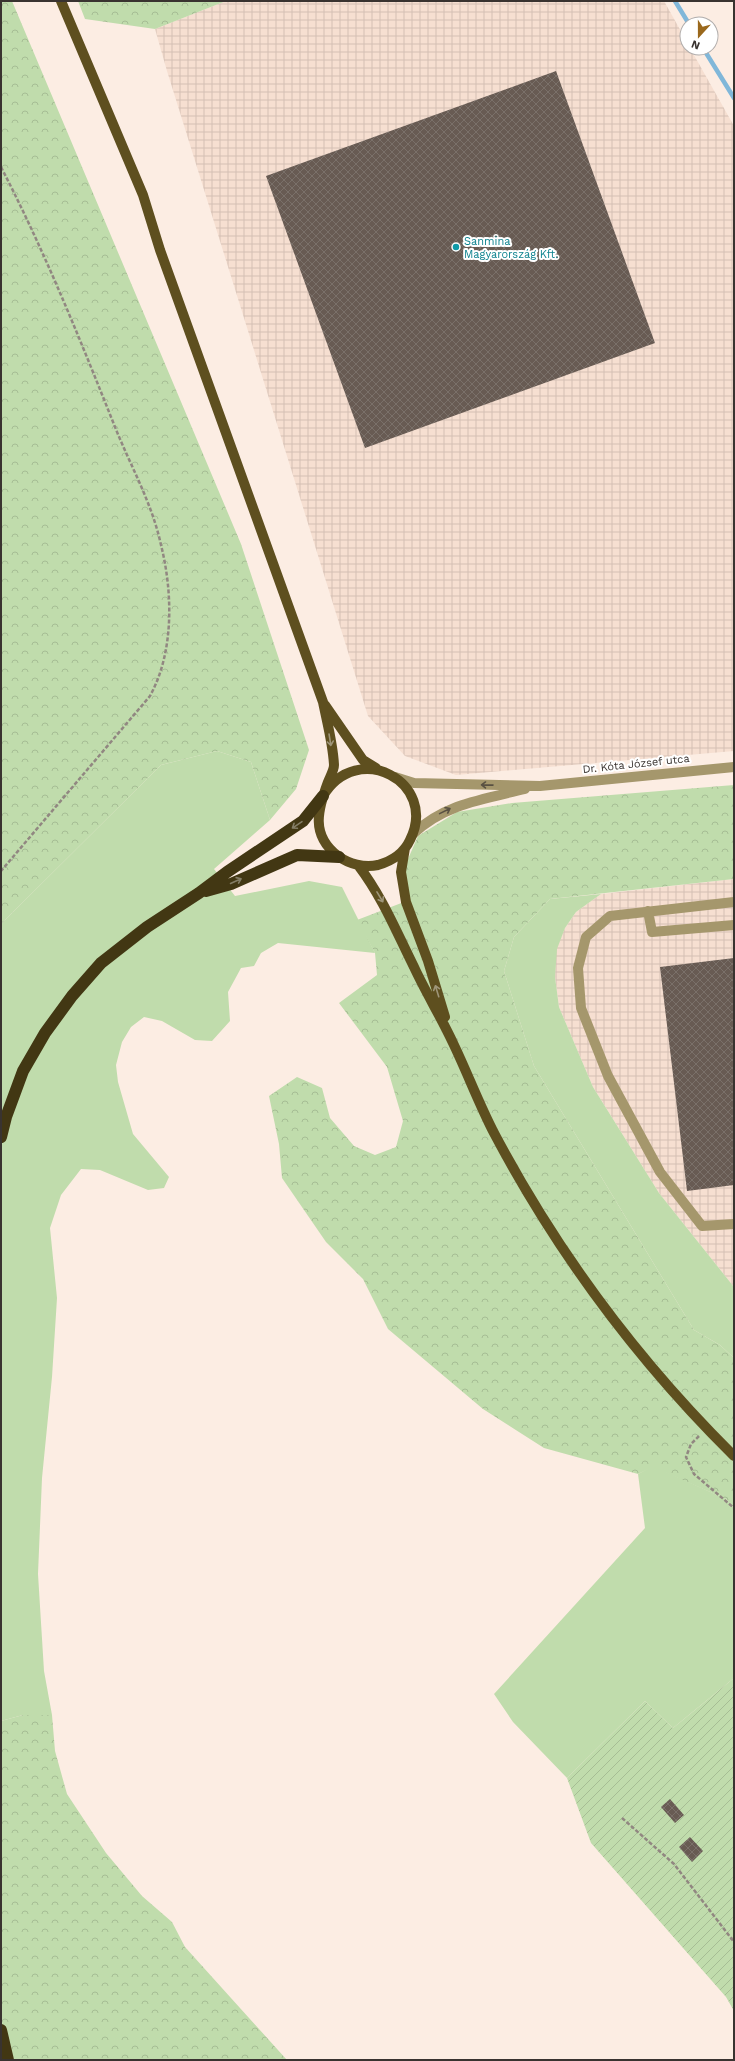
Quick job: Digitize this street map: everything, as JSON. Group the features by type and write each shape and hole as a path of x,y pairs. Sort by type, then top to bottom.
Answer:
{"highway":[{"path":"1,1137 6,1117 23,1072 45,1033 72,996 101,963 147,927 199,893 226,872 303,820 323,796"},
{"path":"199,893 231,884 297,855 339,857"},
{"path":"1,2030 8,2060"}],"main road":[{"path":"61,1 142,195 160,250 323,702 334,766 318,812 320,829 327,845 339,857 358,865 376,865 384,863 399,854 413,834 416,818 414,803 406,789 395,778 363,760 323,702"},
{"path":"323,796 333,783 346,773 362,769 379,770"},
{"path":"404,848 402,872 406,902 428,960 453,1042"},
{"path":"358,865 383,902 414,967 453,1042 493,1132 534,1205 565,1253 650,1365 706,1429 734,1456"}],"street":[{"name":"Dr. Kóta József utca","path":"540,786 734,766"},
{"path":"395,778 414,783 540,786"},
{"path":"413,834 425,822 460,804 540,786"},
{"path":"734,902 610,916 586,937 578,968 581,1008 608,1076 660,1172 702,1226 734,1224"},
{"path":"648,912 652,932 734,925"}],"path":[{"path":"1,166 76,330 120,440 153,513 162,546 169,602 168,634 164,658 157,683 150,696 1,871"},
{"path":"706,1429 691,1444 686,1457 694,1474 734,1508"},
{"path":"622,1818 674,1864 734,1942"}],"shaded area":[{"path":"226,1 664,1 679,28 679,56 695,56 734,126 734,751 456,775 405,756 368,716 155,29"},
{"path":"734,879 734,1287 659,1193 593,1087 559,1007 555,977 556,949 565,928 576,912 601,894"}],"green space":[{"path":"1,1 12,1 241,544 309,750 296,789 270,820 251,762 217,751 161,765 1,924"},
{"path":"78,1 226,1 155,29 85,19"},
{"path":"217,751 251,762 270,820 214,869 235,896 309,881 342,887 375,953 278,943 261,953 254,966 241,968 228,992 230,1021 212,1041 195,1040 162,1021 144,1017 131,1027 122,1042 116,1065 118,1082 133,1134 169,1177 164,1188 148,1190 100,1170 81,1169 61,1195 50,1228 57,1298 52,1377 42,1478 38,1574 44,1671 52,1715 23,1715 1,1721 1,924 161,765"},
{"path":"734,785 734,879 550,899 514,937 504,971 534,1066 694,1330 720,1345 734,1358 734,1508 726,1499 653,1467 638,1474 544,1448 483,1409 388,1329 363,1279 326,1242 282,1178 279,1144 269,1096 297,1077 322,1088 330,1118 354,1146 375,1155 396,1147 403,1121 387,1067 339,1003 377,975 375,953 357,920 404,902 401,875 418,836 457,812 512,803"},
{"path":"601,894 576,912 565,928 557,949 555,977 559,1007 593,1087 659,1193 734,1287 734,1358 720,1345 694,1330 534,1066 504,971 514,937 550,899"},
{"path":"653,1466 726,1499 734,1508 734,1678 673,1728 645,1701 567,1778 513,1722 494,1694 645,1528 638,1474"},
{"path":"734,1678 734,2011 726,1997 591,1843 567,1778 645,1701 673,1728"},
{"path":"23,1715 52,1715 55,1751 67,1794 106,1853 142,1896 172,1922 185,1947 287,2060 1,2060 1,1721"}],"building":[{"name":"Sanmina Magyarország Kft.","path":"556,71 655,343 365,448 266,176"},
{"path":"734,958 734,1185 687,1191 660,967"},
{"path":"670,1799 684,1815 675,1823 661,1807"},
{"path":"690,1837 703,1851 692,1862 679,1847"}],"waterway":[{"path":"675,1 684,16"},
{"path":"708,56 734,98"}],"place":[{"name":"Sanmina Magyarország Kft.","path":"456,247"}]}
